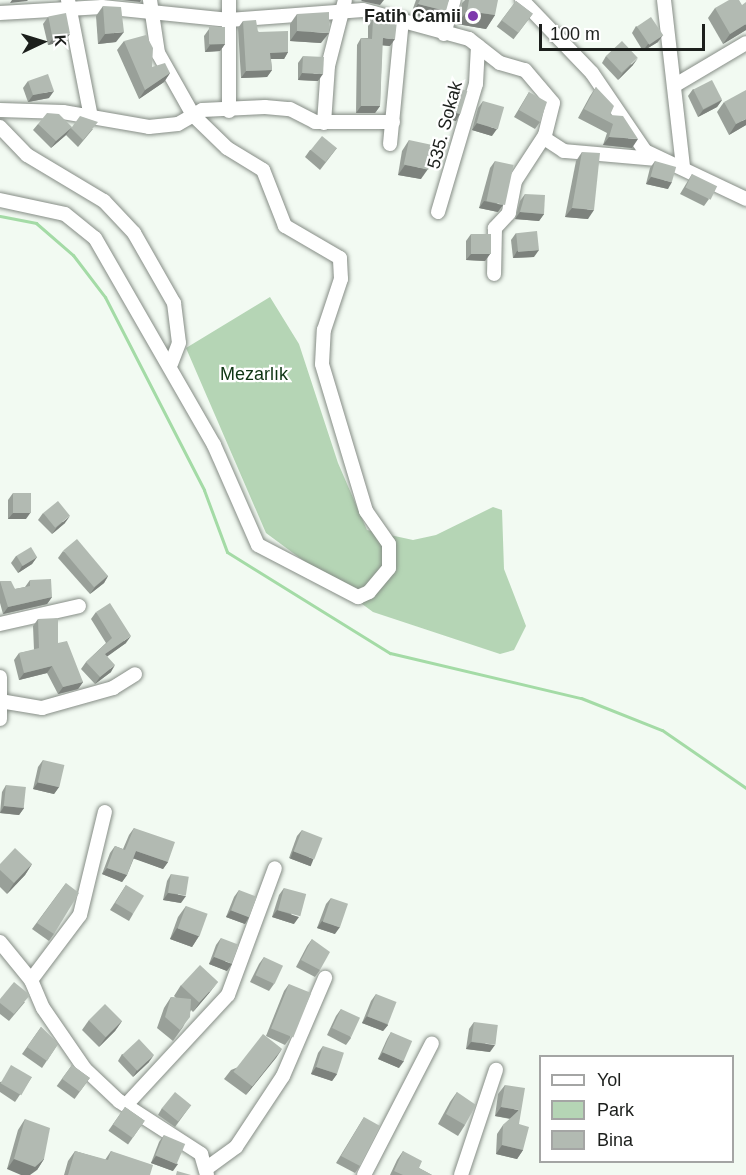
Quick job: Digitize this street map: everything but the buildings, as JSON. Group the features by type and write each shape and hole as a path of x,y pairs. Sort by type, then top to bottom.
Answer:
{"street":[{"path":"229,0 229,111"},
{"path":"444,34 454,0"},
{"path":"522,0 592,73 656,159"},
{"path":"663,0 677,84 683,168"},
{"path":"0,200 65,214 95,238 171,364 214,445 258,545 358,597 369,592 389,568 389,544 366,512 322,364 324,330 341,279 340,258 285,226 263,170 227,148 193,115 158,53 150,5"},
{"path":"0,13 69,6 150,5 229,20 344,6 402,20 478,46 500,63 525,70 545,90 553,103 544,138 515,181 509,213 495,228 494,274"},
{"path":"69,6 91,117"},
{"path":"324,123 328,66 344,6"},
{"path":"390,144 402,20"},
{"path":"677,84 746,43"},
{"name":"535. Sokak","path":"438,212 476,84 478,46"},
{"path":"0,110 91,117 166,127 202,110 290,109 324,123 393,122"},
{"path":"0,127 27,155 104,201 134,233 174,303 179,343 171,364"},
{"path":"544,138 564,151 656,159 683,168 746,199"},
{"path":"0,624 79,606"},
{"path":"1,701 42,708 113,688 135,674"},
{"path":"0,677 0,719"},
{"path":"31,980 80,915 105,812"},
{"path":"126,1105 228,995 275,868"},
{"path":"0,942 31,980 43,1008 86,1069 126,1105 201,1154 207,1171 236,1147 283,1076 325,978"},
{"path":"364,1175 432,1043"},
{"path":"461,1175 496,1070"}],"green space":[{"name":"Mezarlık","path":"270,297 299,344 338,463 367,530 413,540 436,535 493,507 502,510 504,569 526,626 514,650 500,654 373,612 266,533 186,348"}],"waterway":[{"path":"0,216 36,223 73,255 105,297 204,490 227,552 390,653 581,698 662,730 746,788"}],"place":[{"name":"Fatih Camii","path":"473,16"}]}
